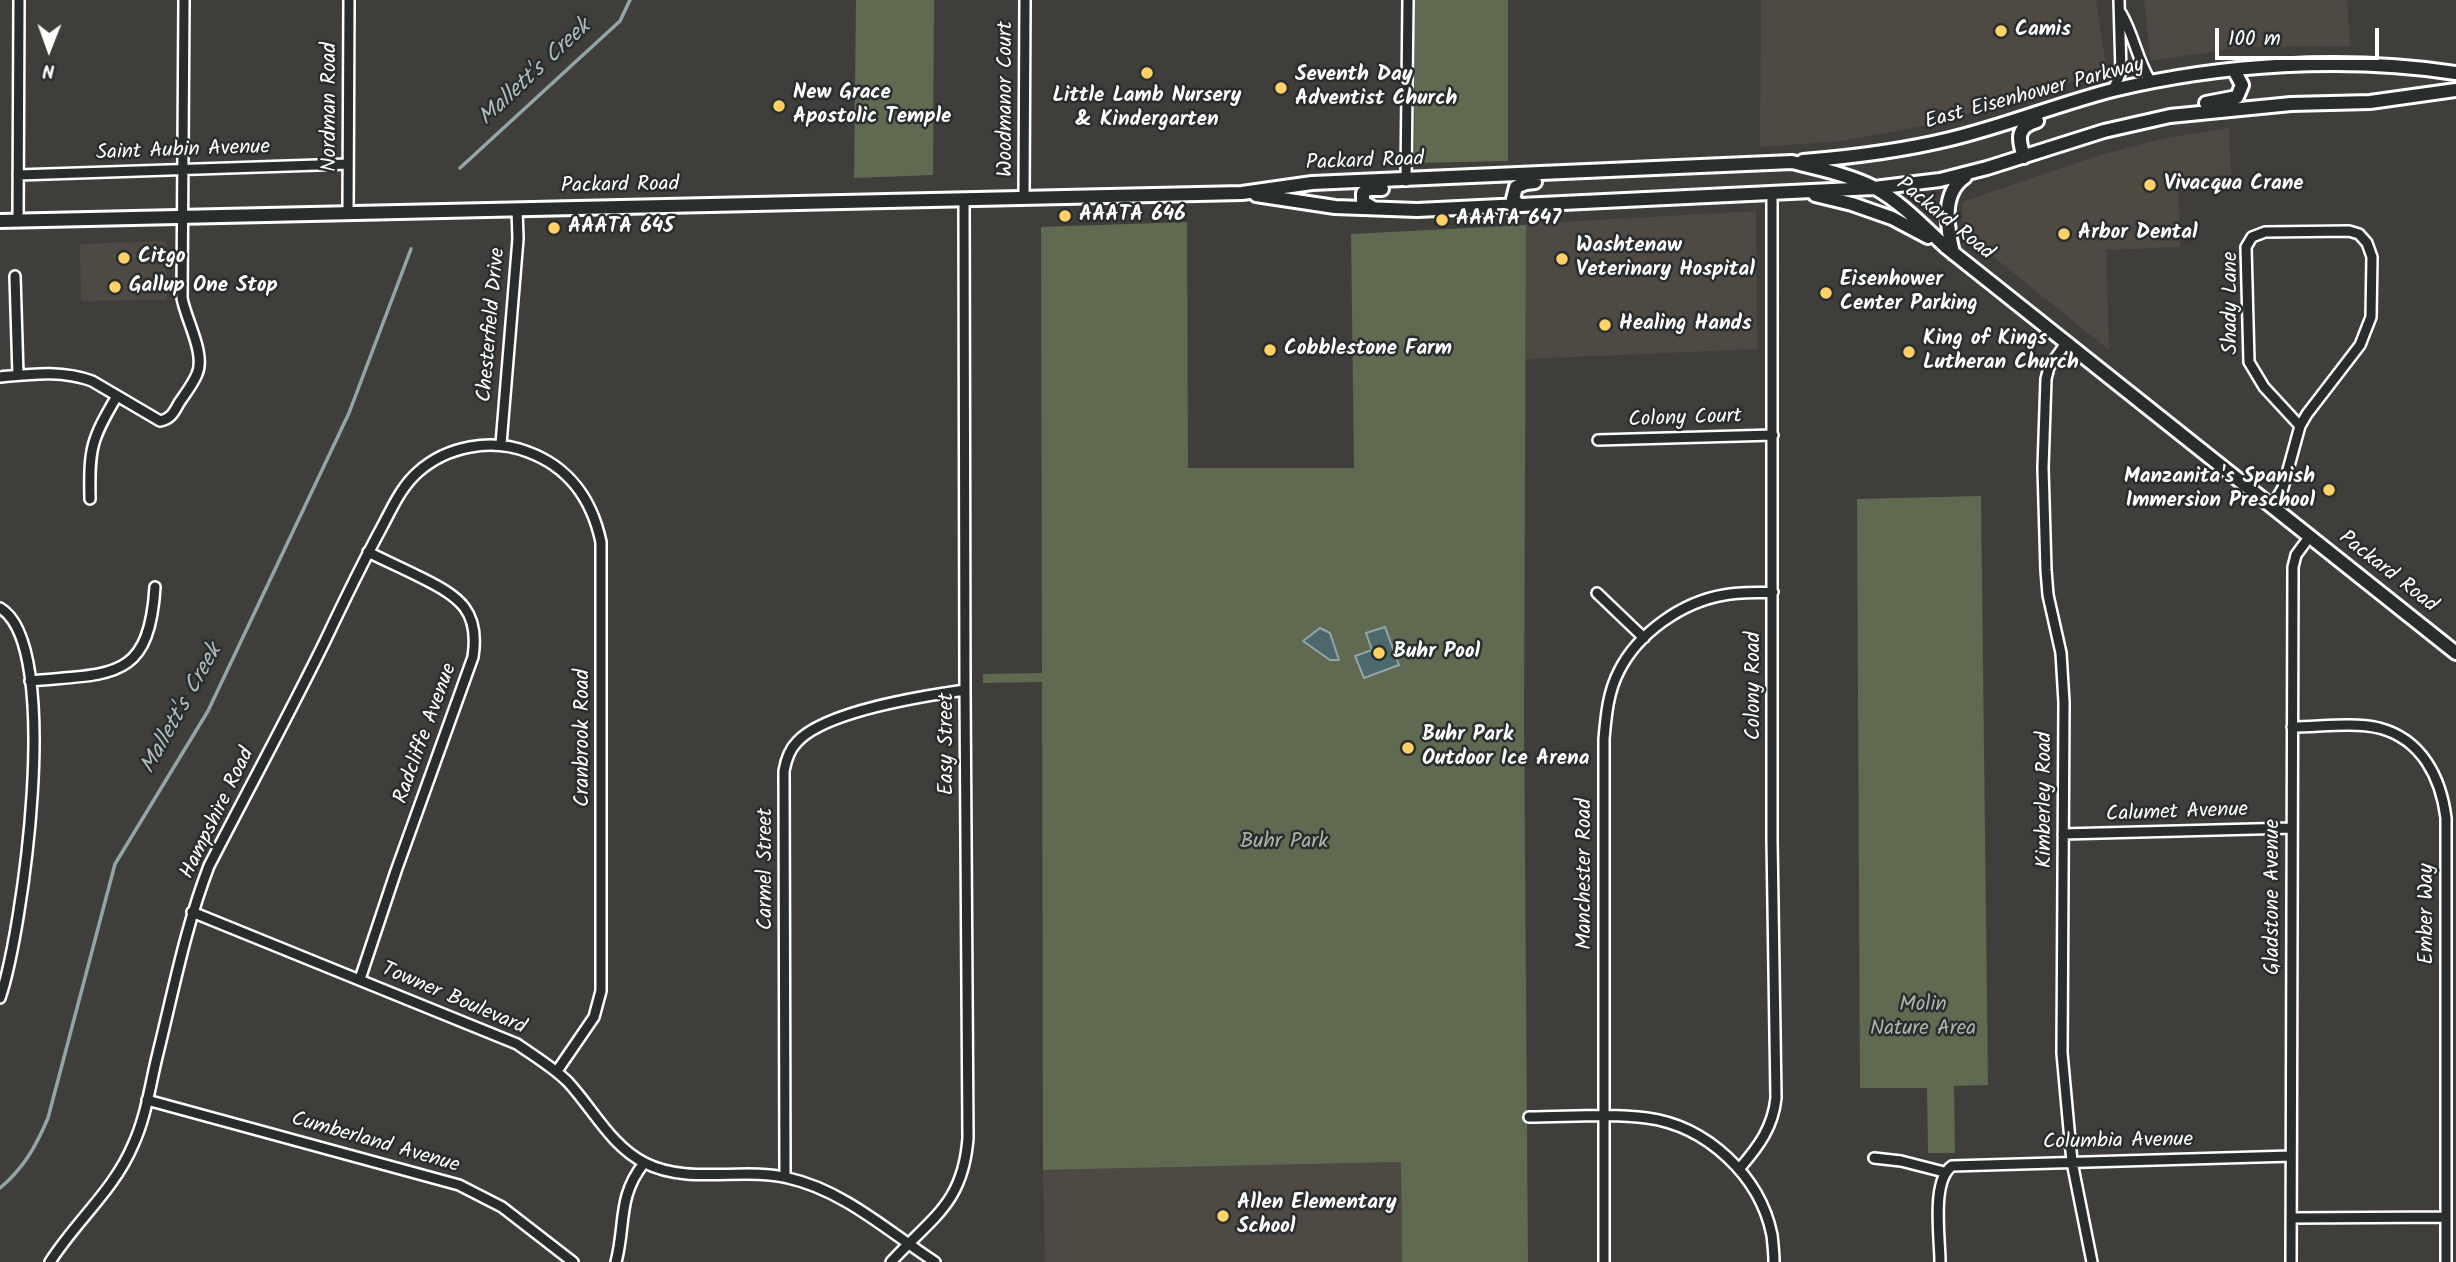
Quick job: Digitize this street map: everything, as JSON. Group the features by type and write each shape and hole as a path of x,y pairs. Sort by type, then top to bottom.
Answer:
{"main road":[{"name":"East Eisenhower Parkway","path":"1792,162 1852,157 1951,139 2113,90 2234,70 2346,65 2456,73"},
{"path":"2170,116 2191,106 2237,97 2242,85 2234,70"},
{"path":"1874,188 1940,180 1973,172 2104,131 2170,116 2291,104 2370,102 2456,90"},
{"path":"2024,157 2019,137 2024,126 2056,114 2070,102"},
{"name":"Packard Road","path":"0,221 1242,193 1312,183 1406,181 1792,162 1845,176 1874,188 1899,204 1950,250 2456,653"},
{"path":"1519,205 1513,195 1516,187 1521,184 1583,180 1614,171"},
{"path":"1950,250 1949,198 1955,184 1973,172"},
{"path":"1374,209 1362,199 1363,193 1368,189 1448,187 1489,177"},
{"name":"Packard Road","path":"1242,193 1312,204 1417,209 1874,188"},
{"path":"1801,191 1892,218 1950,250"}],"street":[{"path":"18,221 19,0"},
{"path":"0,377 50,373 80,377 92,381 153,419 166,420 171,417 197,374 200,359 187,322 183,298 184,0"},
{"name":"Nordman Road","path":"348,213 349,0"},
{"name":"Woodmanor Court","path":"1024,197 1025,0"},
{"path":"1406,181 1408,0"},
{"path":"2113,90 2121,72 2119,0"},
{"path":"2120,11 2132,33 2142,67 2151,82"},
{"name":"Saint Aubin Avenue","path":"18,175 348,164"},
{"name":"Colony Road","path":"1740,1168 1766,1135 1774,1117 1776,1098 1772,840 1772,192"},
{"name":"Easy Street","path":"891,1262 951,1200 965,1168 967,1153 964,199"},
{"name":"Chesterfield Drive","path":"501,444 518,239 517,209"},
{"name":"Shady Lane","path":"2272,506 2283,488 2300,426 2360,345 2371,317 2372,257 2368,243 2359,234 2348,231 2265,232 2252,237 2246,247 2249,362 2264,387 2300,426"},
{"path":"15,276 18,375"},
{"name":"Kimberley Road","path":"2066,343 2049,367 2046,379 2043,468 2048,596 2061,653 2063,675 2062,1053 2072,1161 2092,1262"},
{"path":"90,499 89,464 92,444 117,396"},
{"name":"Colony Court","path":"1598,440 1773,435"},
{"name":"Hampshire Road","path":"50,1262 62,1243 103,1195 134,1144 192,912 209,866 368,552 408,482 421,469 454,451 501,444"},
{"name":"Cranbrook Road","path":"501,444 533,454 553,464 570,478 592,510 601,542 601,991 594,1017 557,1071"},
{"name":"Gladstone Avenue","path":"2291,1262 2292,566 2296,555 2310,536"},
{"name":"Radcliffe Avenue","path":"360,979 473,657 475,642 469,614 450,592 368,552"},
{"path":"30,681 118,670 136,656 147,636 153,615 155,587"},
{"name":"Manchester Road","path":"1605,1262 1604,739 1610,694 1619,671 1644,638 1668,618 1695,603 1723,595 1773,592"},
{"path":"1597,593 1644,638"},
{"path":"0,608 8,612 23,635 30,681 34,750 30,839 20,911 0,999"},
{"name":"Carmel Street","path":"785,1177 784,771 788,756 796,742 824,724 854,713 919,697 965,690"},
{"name":"Ember Way","path":"2292,727 2359,726 2379,728 2399,736 2426,761 2437,778 2443,796 2446,818 2446,1262"},
{"name":"Calumet Avenue","path":"2063,834 2292,828"},
{"name":"Towner Boulevard","path":"192,912 517,1044 557,1071 615,1139 644,1163 682,1173 785,1177 813,1185 834,1195 935,1262"},
{"name":"Cumberland Avenue","path":"147,1100 459,1185 502,1207 573,1262"},
{"path":"1529,1117 1649,1119 1695,1134 1740,1168 1761,1204 1772,1234 1774,1262"},
{"name":"Columbia Avenue","path":"1874,1158 1945,1171 1959,1164 2291,1156"},
{"path":"616,1262 626,1194 633,1177 644,1163"},
{"path":"1940,1262 1939,1194 1945,1171"},
{"path":"2291,1218 2446,1217"}],"shaded area":[{"path":"1761,0 2096,0 2106,65 2102,71 2092,76 1933,124 1842,141 1760,147"},
{"path":"2144,0 2347,0 2350,46 2242,47 2151,61"},
{"path":"2229,128 2231,175 2178,178 2180,247 2106,250 2109,350 1963,232 1962,202 2103,154 2166,138"},
{"path":"1756,211 1757,349 1526,359 1526,224"},
{"path":"166,241 167,300 81,301 80,244"},
{"name":"Allen Elementary School","path":"1401,1162 1402,1262 1045,1262 1043,1170"}],"green space":[{"path":"856,0 934,0 933,175 854,178"},
{"path":"1415,0 1508,0 1508,161 1414,163"},
{"name":"Buhr Park","path":"1187,222 1188,468 1354,468 1351,234 1526,225 1524,718 1528,1262 1402,1262 1401,1162 1043,1170 1042,682 983,683 983,674 1042,673 1041,227"},
{"name":"Molin Nature Area","path":"1981,496 1988,1085 1954,1086 1955,1153 1928,1153 1927,1088 1860,1088 1857,499"}],"water":[{"name":"Buhr Pool","path":"1385,627 1399,665 1364,678 1355,656 1372,650 1366,633"},
{"path":"1320,628 1330,633 1339,660 1330,660 1303,641"}],"waterway":[{"name":"Mallett's Creek","path":"460,168 620,21 630,0"},
{"name":"Mallett's Creek","path":"0,1188 16,1173 28,1156 48,1118 115,864 208,711 349,413 411,249"}],"place":[{"name":"Camis","path":"2001,31"},
{"name":"Little Lamb Nursery & Kindergarten","path":"1147,73"},
{"name":"Seventh Day Adventist Church","path":"1281,88"},
{"name":"New Grace Apostolic Temple","path":"779,106"},
{"name":"Vivacqua Crane","path":"2150,185"},
{"name":"AAATA 646","path":"1065,216"},
{"name":"AAATA 647","path":"1442,220"},
{"name":"AAATA 645","path":"554,228"},
{"name":"Arbor Dental","path":"2064,234"},
{"name":"Citgo","path":"124,258"},
{"name":"Washtenaw Veterinary Hospital","path":"1562,259"},
{"name":"Gallup One Stop","path":"115,287"},
{"name":"Eisenhower Center Parking","path":"1826,293"},
{"name":"Healing Hands","path":"1605,325"},
{"name":"Cobblestone Farm","path":"1270,350"},
{"name":"King of Kings Lutheran Church","path":"1909,352"},
{"name":"Manzanita's Spanish Immersion Preschool","path":"2329,490"},
{"name":"Buhr Pool","path":"1379,653"},
{"name":"Buhr Park Outdoor Ice Arena","path":"1408,748"},
{"name":"Allen Elementary School","path":"1223,1216"}]}
